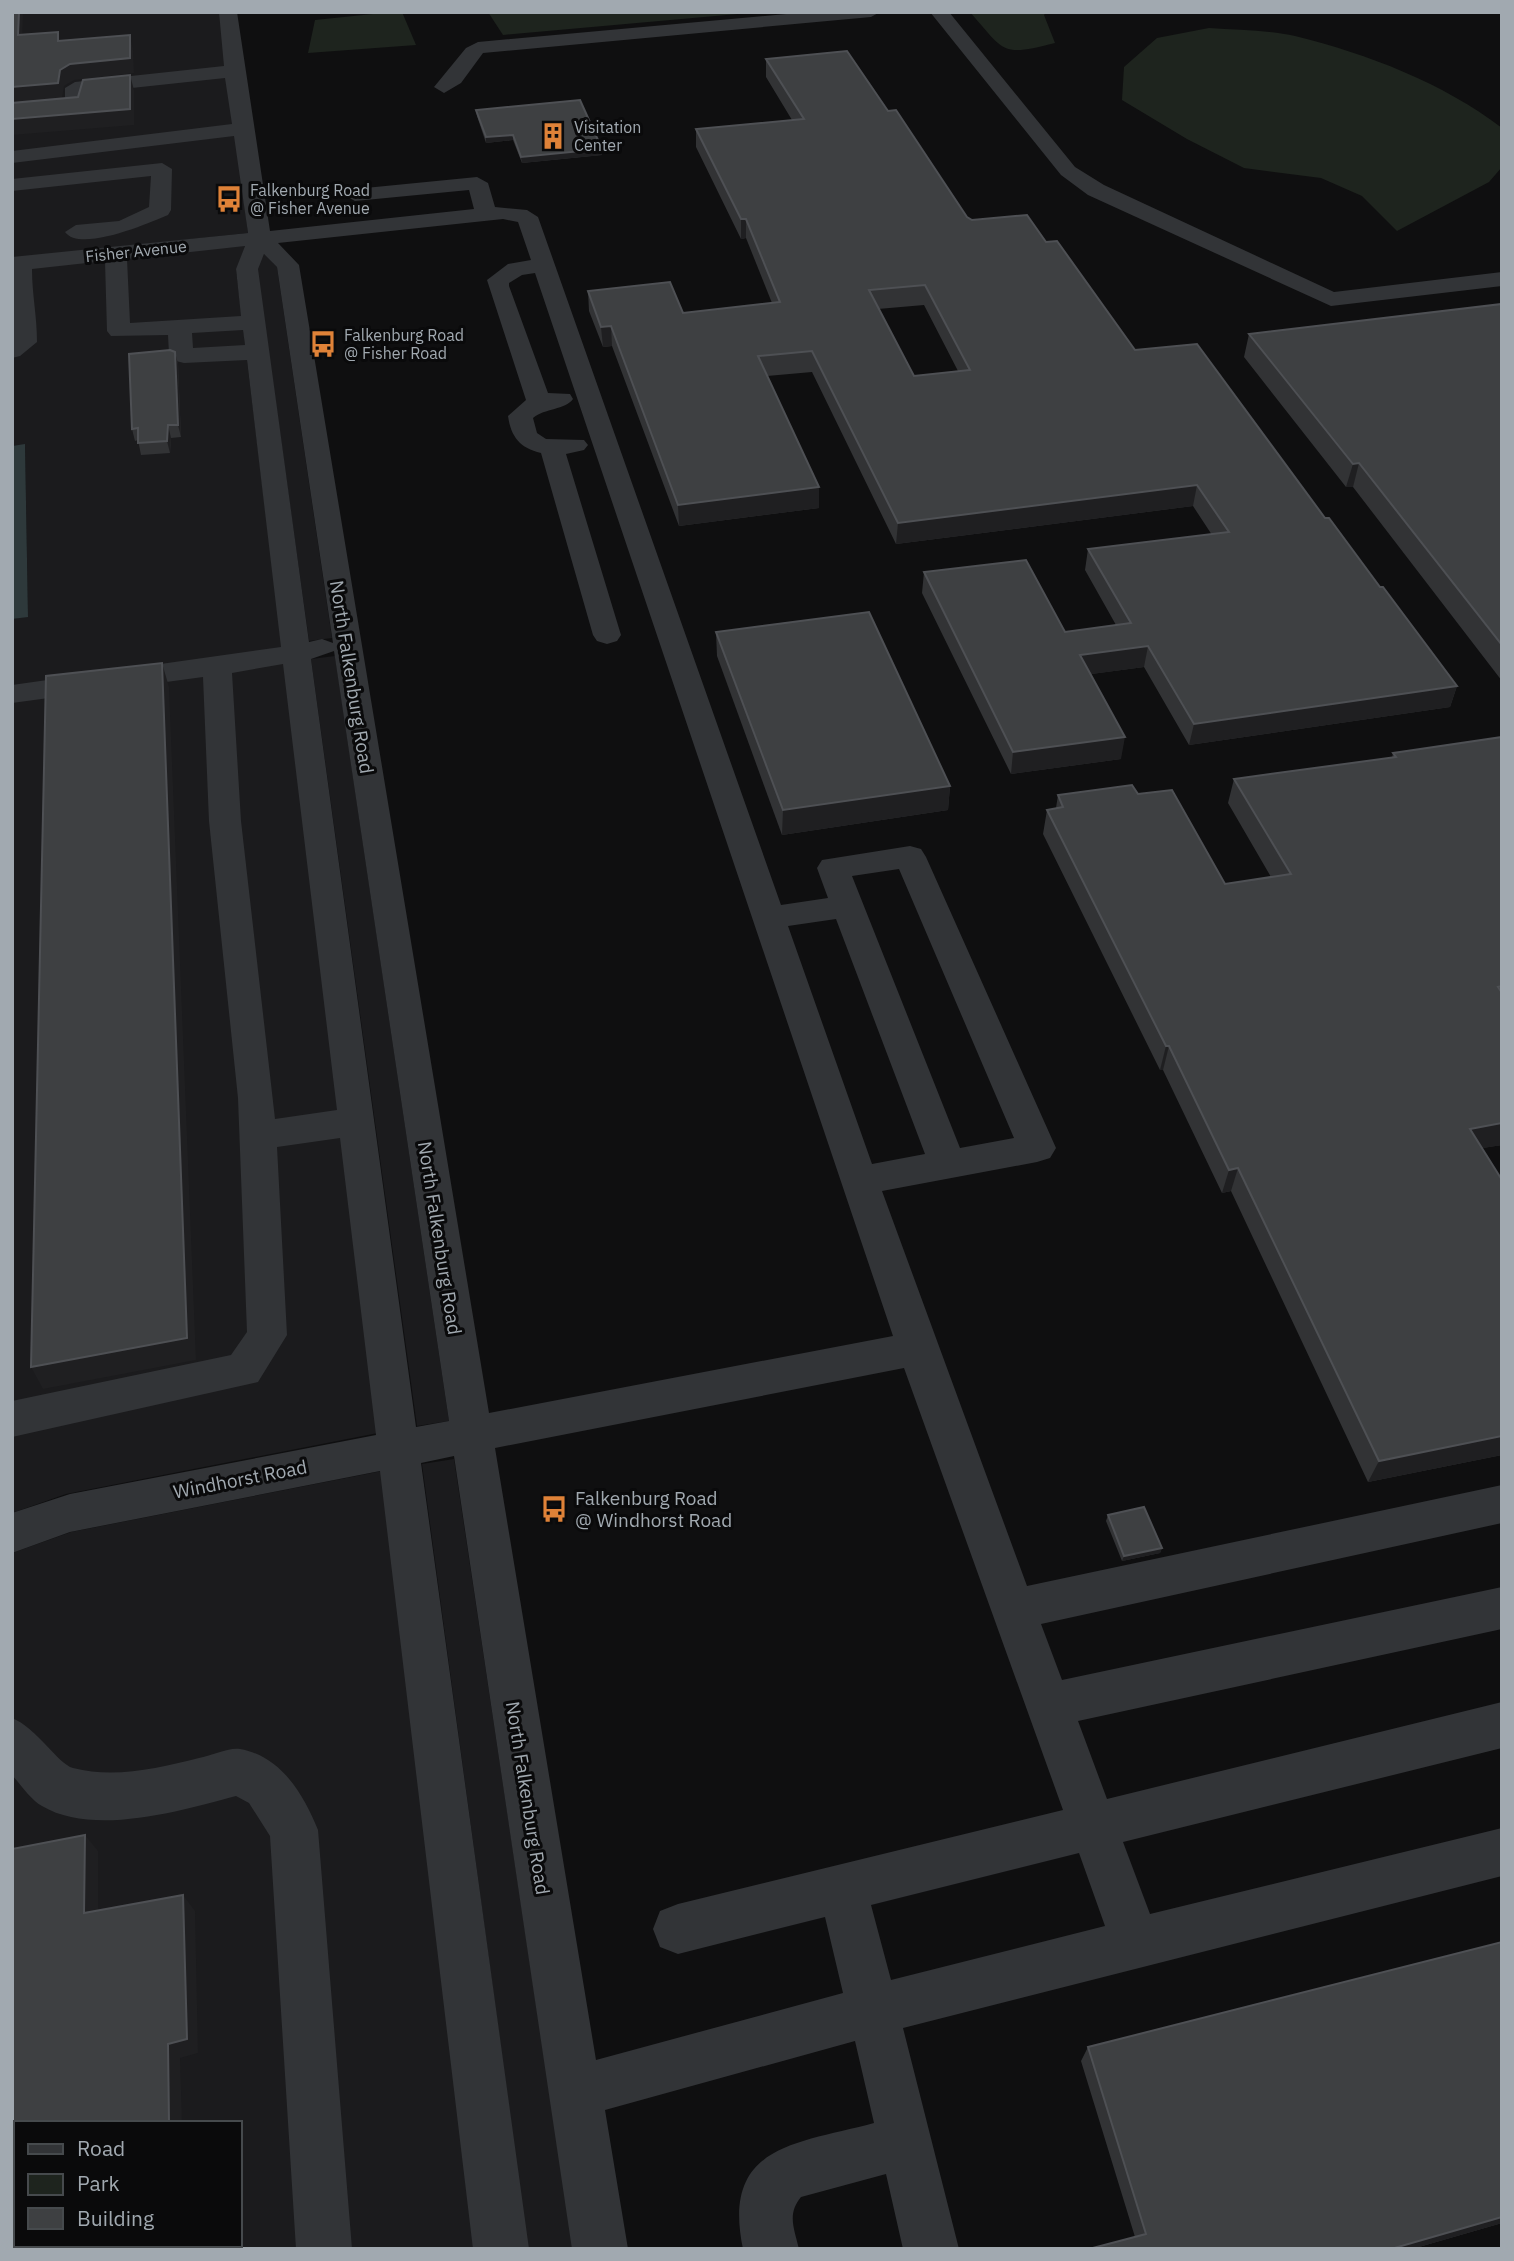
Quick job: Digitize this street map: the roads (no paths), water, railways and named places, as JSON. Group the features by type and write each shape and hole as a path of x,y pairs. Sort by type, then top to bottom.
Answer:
{"street":[{"path":"228,12 234,71 260,237 247,269 501,2249"},
{"path":"444,87 455,81 468,55 478,48 872,12"},
{"path":"939,12 1068,171 1096,190 1331,299 1502,279"},
{"path":"12,111 75,106 75,88 234,71"},
{"path":"12,157 243,129"},
{"path":"12,185 162,169 160,211 124,227 54,234"},
{"path":"355,195 477,183 487,215"},
{"name":"Fisher Avenue","path":"17,263 503,213 527,218 543,265"},
{"path":"124,227 119,331 180,329 181,354 184,356 256,337"},
{"name":"North Falkenburg Road","path":"260,237 288,265 600,2249"},
{"path":"12,351 25,342 26,307 16,302 17,263"},
{"path":"539,402 498,280 505,273 543,265 917,1348 1136,1943"},
{"path":"588,396 539,402 520,416 521,427 526,437 536,444 552,448 604,442"},
{"path":"552,448 607,635"},
{"path":"12,694 130,676 217,667 347,645"},
{"path":"12,1419 244,1370 267,1335 257,1136 225,821 217,667"},
{"path":"859,1181 948,1165 1037,1149 910,857 834,869 948,1165"},
{"path":"768,918 848,905"},
{"path":"257,1136 358,1121"},
{"name":"Windhorst Road","path":"12,1533 69,1513 917,1348"},
{"path":"1014,1610 1195,1568 1354,1538 1502,1504"},
{"path":"1049,1705 1502,1608"},
{"path":"678,1929 1502,1725"},
{"path":"12,1741 57,1789 99,1797 150,1794 239,1772 266,1786 293,1830 324,2249"},
{"path":"575,2092 873,2010 1502,1852"},
{"path":"842,1888 932,2249"},
{"path":"771,2249 764,2218 769,2194 785,2174 905,2142"}],"place":[{"name":"Visitation Center","path":"553,136"},
{"name":"Falkenburg Road @ Fisher Avenue","path":"229,199"},
{"name":"Falkenburg Road @ Fisher Road","path":"323,344"},
{"name":"Falkenburg Road @ Windhorst Road","path":"554,1509"}]}
